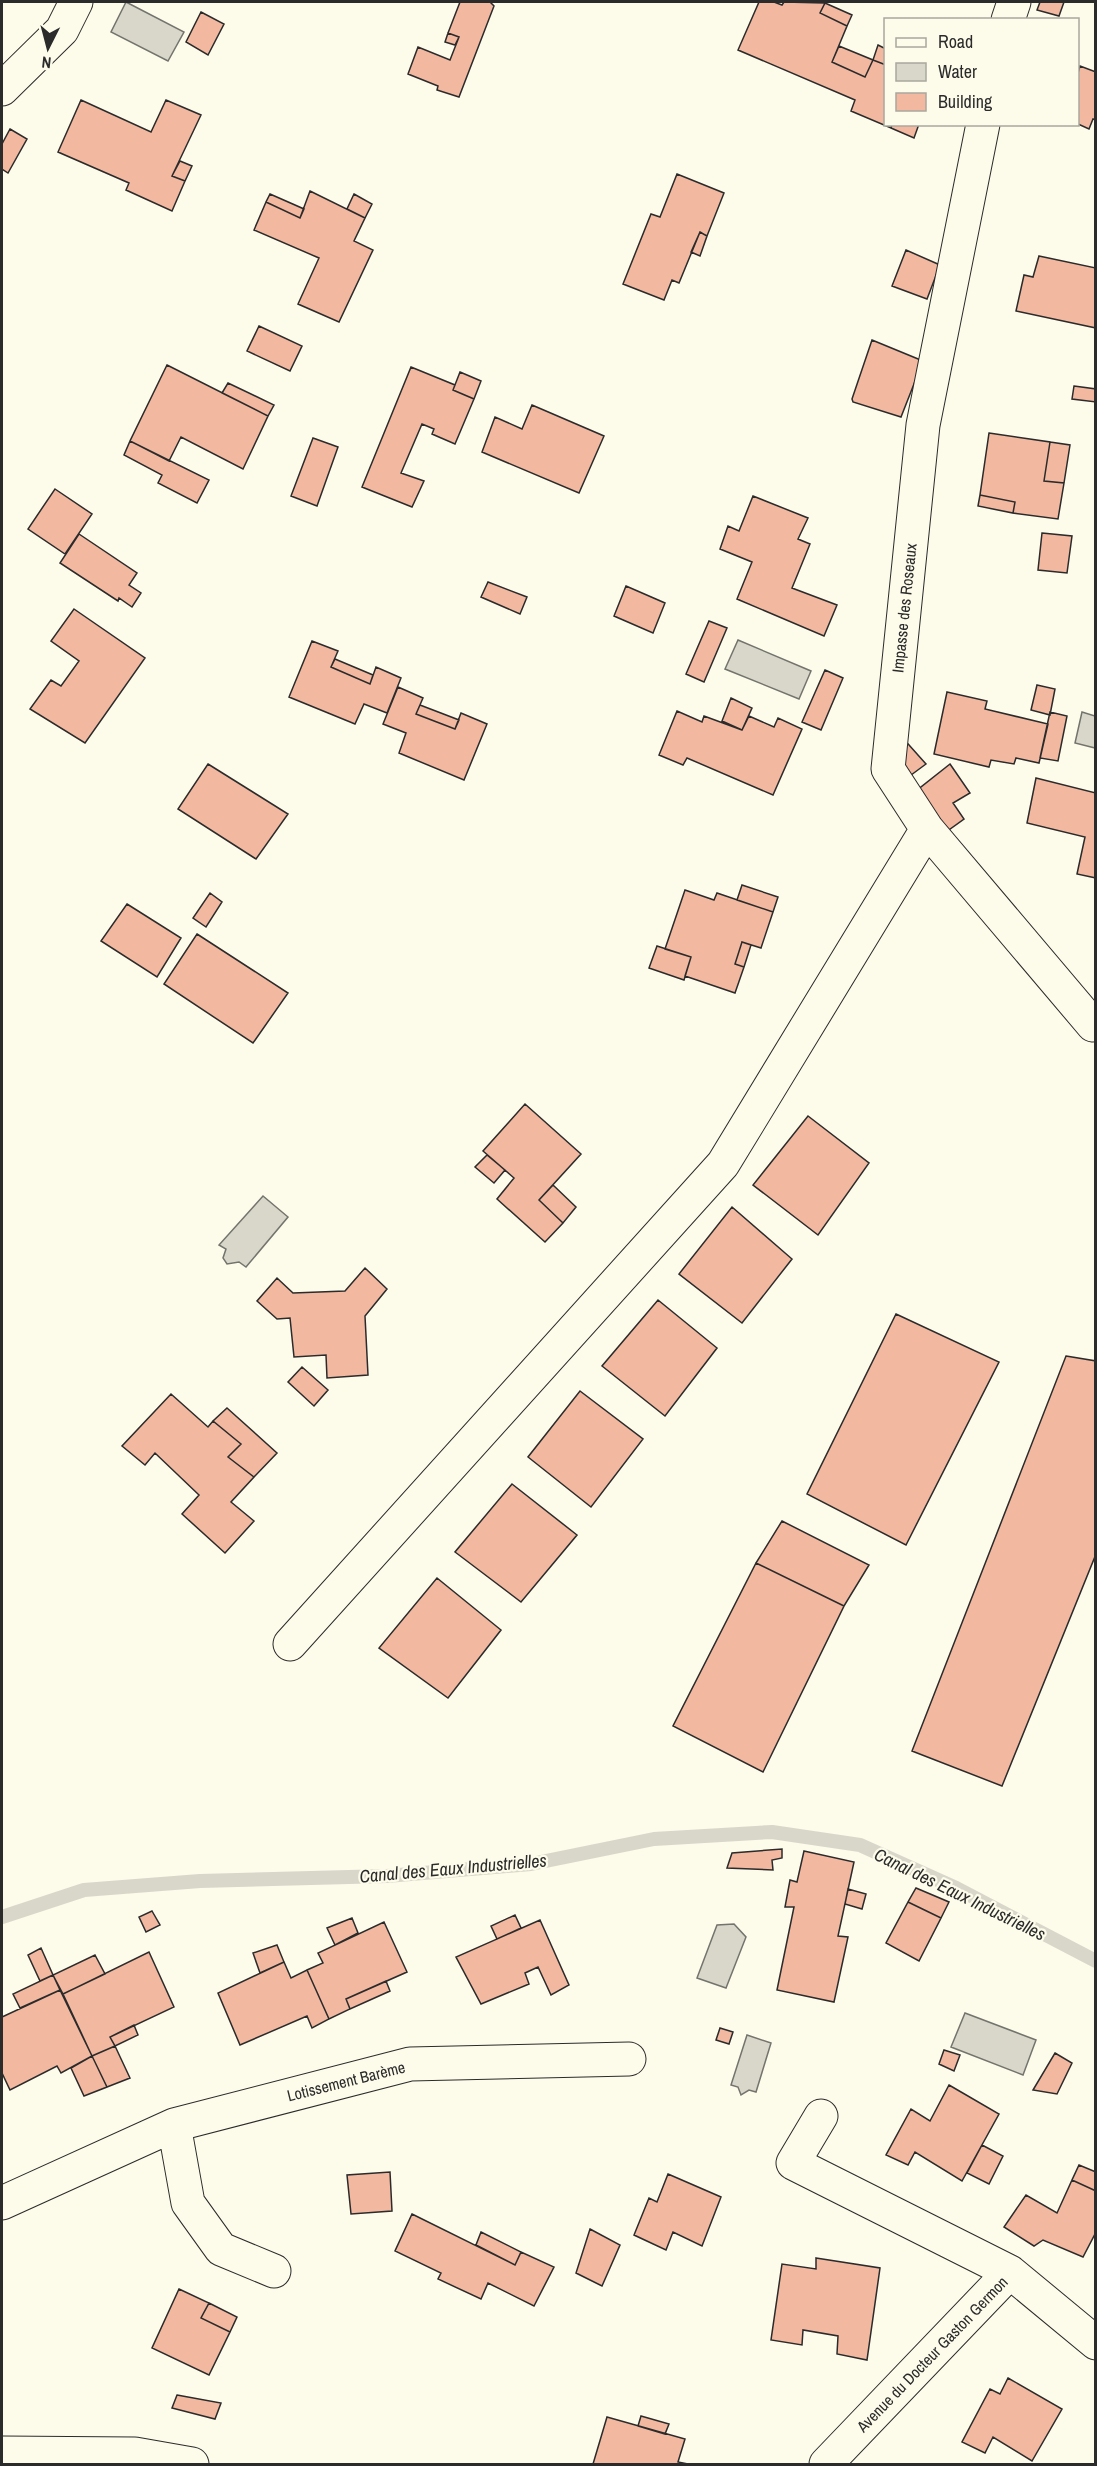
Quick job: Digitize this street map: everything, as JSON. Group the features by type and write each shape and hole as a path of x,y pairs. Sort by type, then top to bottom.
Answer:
{"street":[{"path":"2,89 62,30 76,2"},
{"path":"1009,18 1014,2"},
{"name":"Impasse des Roseaux","path":"983,126 923,425 888,769 927,829 1093,1025"},
{"path":"290,1644 723,1164 927,829"},
{"name":"Lotissement Barème","path":"2,2203 174,2125 410,2064 628,2059"},
{"path":"821,2116 793,2163 1010,2272"},
{"path":"174,2125 188,2203 220,2249 274,2271"},
{"name":"Avenue du Docteur Gaston Germon","path":"826,2464 1010,2272 1095,2343"},
{"path":"2,2453 135,2454 192,2464"}],"water":[{"path":"126,2 184,32 168,61 111,32"},
{"path":"738,640 811,671 799,699 725,669"},
{"path":"1082,712 1095,716 1095,748 1075,743"},
{"path":"263,1196 288,1217 246,1267 239,1262 227,1264 223,1258 226,1249 219,1245"},
{"path":"734,1924 746,1937 726,1988 697,1978 717,1925"},
{"path":"965,2013 1036,2040 1023,2075 951,2047"},
{"path":"747,2035 771,2043 756,2092 749,2090 741,2095 738,2087 731,2085"}],"building":[{"path":"460,2 490,2 494,6 459,97 437,90 438,86 408,74 418,47 450,60 459,37 448,33"},
{"path":"759,2 774,2 782,5 784,2 825,3 820,13 847,26 832,62 865,77 873,60 884,64 884,125 851,111 855,100 738,50"},
{"path":"1040,2 1064,2 1059,16 1037,10"},
{"path":"825,3 852,15 847,26 820,13"},
{"path":"201,12 224,24 208,55 186,42"},
{"path":"448,33 459,37 455,45 445,42"},
{"path":"878,45 884,48 884,64 873,60"},
{"path":"839,46 873,60 865,77 832,62"},
{"path":"1080,66 1096,72 1096,120 1093,119 1089,129 1079,124"},
{"path":"81,100 151,132 166,100 201,115 172,176 185,181 172,211 126,190 129,183 58,152"},
{"path":"892,126 918,126 914,138 891,128"},
{"path":"10,129 27,139 8,173 2,169 2,144"},
{"path":"180,161 192,166 185,181 172,176"},
{"path":"677,174 724,193 707,236 700,232 679,283 672,280 664,300 623,284 651,214 660,217"},
{"path":"310,191 365,218 354,241 373,250 339,322 298,304 319,258 254,230 266,202 300,218"},
{"path":"270,194 304,209 300,218 266,202"},
{"path":"354,194 372,204 365,218 347,209"},
{"path":"700,232 707,236 700,256 691,252"},
{"path":"906,250 940,265 927,299 892,286"},
{"path":"1039,256 1096,268 1096,328 1016,311 1024,275 1033,277"},
{"path":"259,326 302,346 290,371 247,351"},
{"path":"872,340 923,361 901,417 853,402 852,399"},
{"path":"167,365 268,416 243,469 181,437 169,461 130,441"},
{"path":"411,367 455,385 453,390 474,399 455,444 432,434 434,429 422,424 401,473 424,481 412,507 362,487"},
{"path":"460,372 481,381 474,399 453,390"},
{"path":"228,383 274,405 268,416 222,393"},
{"path":"1074,386 1096,389 1096,402 1072,399"},
{"path":"532,405 604,436 579,493 482,452 495,417 522,429"},
{"path":"989,433 1050,442 1044,481 1064,483 1058,519 1013,513 1015,502 980,495"},
{"path":"313,438 338,447 317,506 291,496"},
{"path":"130,441 209,480 197,503 158,483 162,475 124,455"},
{"path":"1050,442 1070,445 1064,483 1044,481"},
{"path":"55,489 92,514 65,554 28,529"},
{"path":"980,495 1015,502 1013,513 978,506"},
{"path":"753,496 808,518 798,539 810,544 792,588 837,605 824,636 737,599 752,562 720,549 728,526 739,531"},
{"path":"1042,533 1072,536 1067,573 1038,570"},
{"path":"79,534 137,573 129,585 141,593 132,607 119,598 118,601 60,563"},
{"path":"488,582 527,597 520,614 481,597"},
{"path":"626,586 665,603 653,633 614,616"},
{"path":"74,609 145,658 85,743 30,709 51,680 61,686 79,661 51,641"},
{"path":"709,621 727,628 704,682 686,674"},
{"path":"312,641 338,651 331,667 370,684 376,667 401,678 387,713 364,704 355,724 289,697"},
{"path":"335,659 373,675 370,684 331,667"},
{"path":"825,670 843,678 821,730 802,722"},
{"path":"1037,685 1055,689 1050,715 1031,710"},
{"path":"398,687 423,698 416,714 455,729 461,713 487,724 464,780 399,753 406,733 383,724"},
{"path":"947,692 987,701 985,709 1048,724 1039,763 1016,758 1014,764 991,760 989,767 934,754"},
{"path":"731,698 752,708 742,730 722,721"},
{"path":"420,705 459,720 455,729 416,714"},
{"path":"677,711 702,722 704,716 742,730 749,716 774,727 778,718 802,729 773,795 687,758 683,765 659,755"},
{"path":"1050,712 1067,716 1058,761 1040,758"},
{"path":"901,736 926,764 907,778 897,765"},
{"path":"208,764 288,814 256,859 178,809"},
{"path":"950,764 970,793 953,803 964,819 946,832 916,791"},
{"path":"1036,778 1096,793 1096,878 1077,874 1085,837 1027,823"},
{"path":"742,885 778,897 773,912 737,900"},
{"path":"685,890 714,900 717,893 773,912 761,948 742,942 735,964 744,967 735,993 685,976 691,957 665,949"},
{"path":"210,893 222,902 206,927 193,918"},
{"path":"127,904 181,938 157,977 101,941"},
{"path":"197,934 288,993 253,1043 164,984"},
{"path":"742,942 751,945 744,967 735,964"},
{"path":"657,946 691,957 684,980 649,968"},
{"path":"525,1104 581,1154 539,1200 563,1223 545,1242 497,1199 514,1178 483,1151"},
{"path":"808,1116 869,1163 818,1235 753,1185"},
{"path":"487,1155 505,1170 494,1183 475,1167"},
{"path":"553,1185 576,1207 563,1223 539,1200"},
{"path":"732,1207 792,1259 742,1323 679,1274"},
{"path":"365,1268 387,1289 365,1316 368,1375 327,1378 326,1355 294,1357 290,1318 277,1319 257,1301 277,1278 293,1293 345,1291"},
{"path":"658,1300 717,1348 665,1416 602,1366"},
{"path":"896,1314 999,1362 906,1545 807,1494"},
{"path":"1066,1356 1096,1361 1096,1554 1002,1786 912,1751"},
{"path":"302,1367 328,1390 314,1406 288,1382"},
{"path":"580,1391 643,1439 591,1507 528,1457"},
{"path":"171,1394 208,1427 213,1421 241,1444 228,1457 254,1477 231,1502 254,1521 225,1553 182,1514 199,1495 155,1453 145,1465 122,1446"},
{"path":"227,1408 277,1453 254,1477 228,1457 241,1444 213,1421"},
{"path":"512,1484 577,1535 521,1602 455,1552"},
{"path":"782,1521 869,1565 844,1606 756,1563"},
{"path":"756,1563 844,1606 763,1772 673,1726"},
{"path":"437,1578 501,1630 448,1698 379,1648"},
{"path":"782,1849 782,1858 772,1860 773,1870 727,1868 732,1853"},
{"path":"804,1851 854,1862 838,1936 848,1937 834,2002 777,1990 794,1907 785,1907 790,1880 797,1882"},
{"path":"916,1888 949,1902 941,1918 908,1902"},
{"path":"848,1889 866,1894 862,1909 845,1904"},
{"path":"908,1902 941,1918 919,1961 886,1943"},
{"path":"152,1911 160,1925 146,1932 139,1917"},
{"path":"515,1915 521,1928 497,1939 491,1926"},
{"path":"352,1918 358,1933 335,1945 327,1928"},
{"path":"540,1920 569,1985 551,1995 538,1967 525,1973 529,1984 481,2004 456,1957"},
{"path":"384,1922 407,1972 346,1999 350,2009 329,2019 307,1970 323,1963 318,1953"},
{"path":"277,1945 284,1962 260,1973 253,1953"},
{"path":"41,1948 53,1975 40,1981 28,1955"},
{"path":"149,1952 174,2007 110,2037 115,2046 92,2056 63,1994"},
{"path":"95,1955 105,1974 63,1994 53,1975"},
{"path":"284,1962 291,1978 307,1970 329,2019 312,2028 307,2016 240,2045 218,1993"},
{"path":"53,1975 60,1990 20,2008 13,1994"},
{"path":"386,1981 390,1991 350,2009 346,1999"},
{"path":"60,1990 92,2056 61,2073 57,2066 10,2090 2,2073 2,2017"},
{"path":"134,2025 138,2035 115,2046 110,2037"},
{"path":"720,2028 733,2032 729,2044 716,2040"},
{"path":"115,2046 130,2078 107,2087 92,2056"},
{"path":"944,2050 960,2055 954,2071 939,2064"},
{"path":"1055,2053 1072,2063 1057,2094 1033,2090"},
{"path":"92,2056 107,2087 84,2096 71,2068"},
{"path":"949,2085 999,2114 962,2181 915,2152 908,2165 886,2155 911,2109 930,2121"},
{"path":"982,2145 1003,2156 989,2184 967,2173"},
{"path":"1079,2165 1096,2172 1096,2191 1072,2180"},
{"path":"390,2172 392,2211 351,2214 347,2175"},
{"path":"668,2174 721,2197 702,2246 673,2232 666,2250 634,2235 649,2198 657,2202"},
{"path":"1072,2180 1096,2191 1096,2232 1083,2257 1043,2240 1034,2246 1004,2227 1026,2195 1057,2213"},
{"path":"412,2214 515,2265 521,2252 554,2267 534,2306 488,2283 481,2299 438,2279 441,2273 395,2251"},
{"path":"590,2229 620,2245 602,2286 576,2273"},
{"path":"481,2232 521,2252 515,2265 476,2245"},
{"path":"816,2258 880,2268 867,2360 837,2354 838,2336 803,2330 802,2345 771,2340 782,2264 816,2269"},
{"path":"179,2289 209,2303 201,2318 230,2332 209,2375 152,2348"},
{"path":"209,2303 237,2317 230,2332 201,2318"},
{"path":"1008,2378 1062,2409 1032,2461 993,2437 985,2453 962,2442 990,2389 1000,2394"},
{"path":"177,2395 221,2403 215,2419 172,2408"},
{"path":"641,2416 669,2424 665,2434 638,2426"},
{"path":"607,2417 685,2439 678,2462 688,2464 593,2464"}],"waterway":[{"name":"Canal des Eaux Industrielles","path":"2,1917 84,1890 200,1881 387,1876 531,1864 654,1839 772,1832 860,1845 956,1888 1096,1961"}]}
